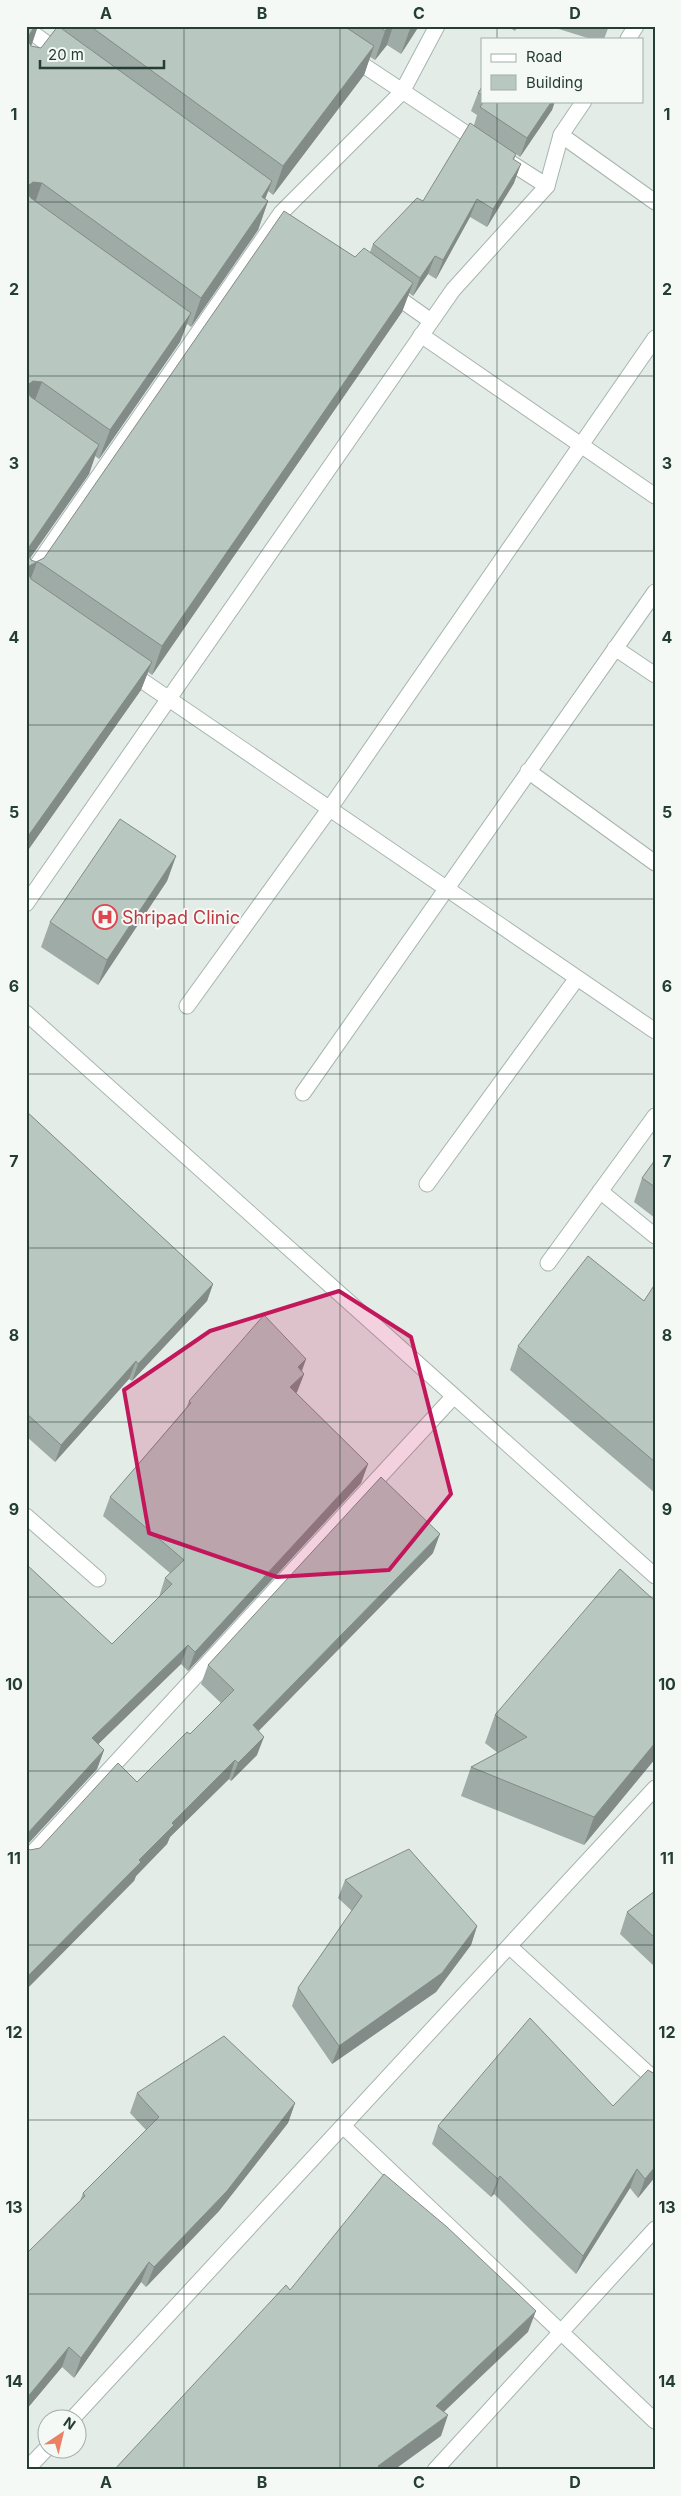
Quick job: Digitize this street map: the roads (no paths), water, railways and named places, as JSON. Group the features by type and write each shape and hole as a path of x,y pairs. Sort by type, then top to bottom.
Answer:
{"street":[{"path":"26,581 193,340 277,210 402,92 437,26"},
{"path":"629,38 636,26"},
{"path":"26,28 50,36 76,64"},
{"path":"36,55 50,36"},
{"path":"338,48 547,186"},
{"path":"26,904 453,290 547,186 561,134 583,102"},
{"path":"561,134 655,202"},
{"path":"277,210 296,224"},
{"path":"376,281 431,321"},
{"path":"177,328 193,340"},
{"path":"421,335 655,496"},
{"path":"187,1006 330,808 655,338"},
{"path":"87,461 102,472"},
{"path":"303,1093 655,592"},
{"path":"615,648 655,675"},
{"path":"113,660 655,1031"},
{"path":"528,771 655,863"},
{"path":"427,1184 577,978"},
{"path":"26,1013 655,1576"},
{"path":"548,1262 655,1116"},
{"path":"600,1191 655,1236"},
{"path":"26,1860 454,1396"},
{"path":"26,1516 98,1579"},
{"path":"82,2408 655,1788"},
{"path":"509,1946 655,2080"},
{"path":"343,2126 655,2421"},
{"path":"435,2470 655,2229"},
{"path":"26,2470 38,2457"}],"place":[{"name":"Shripad Clinic","path":"105,917"}]}
